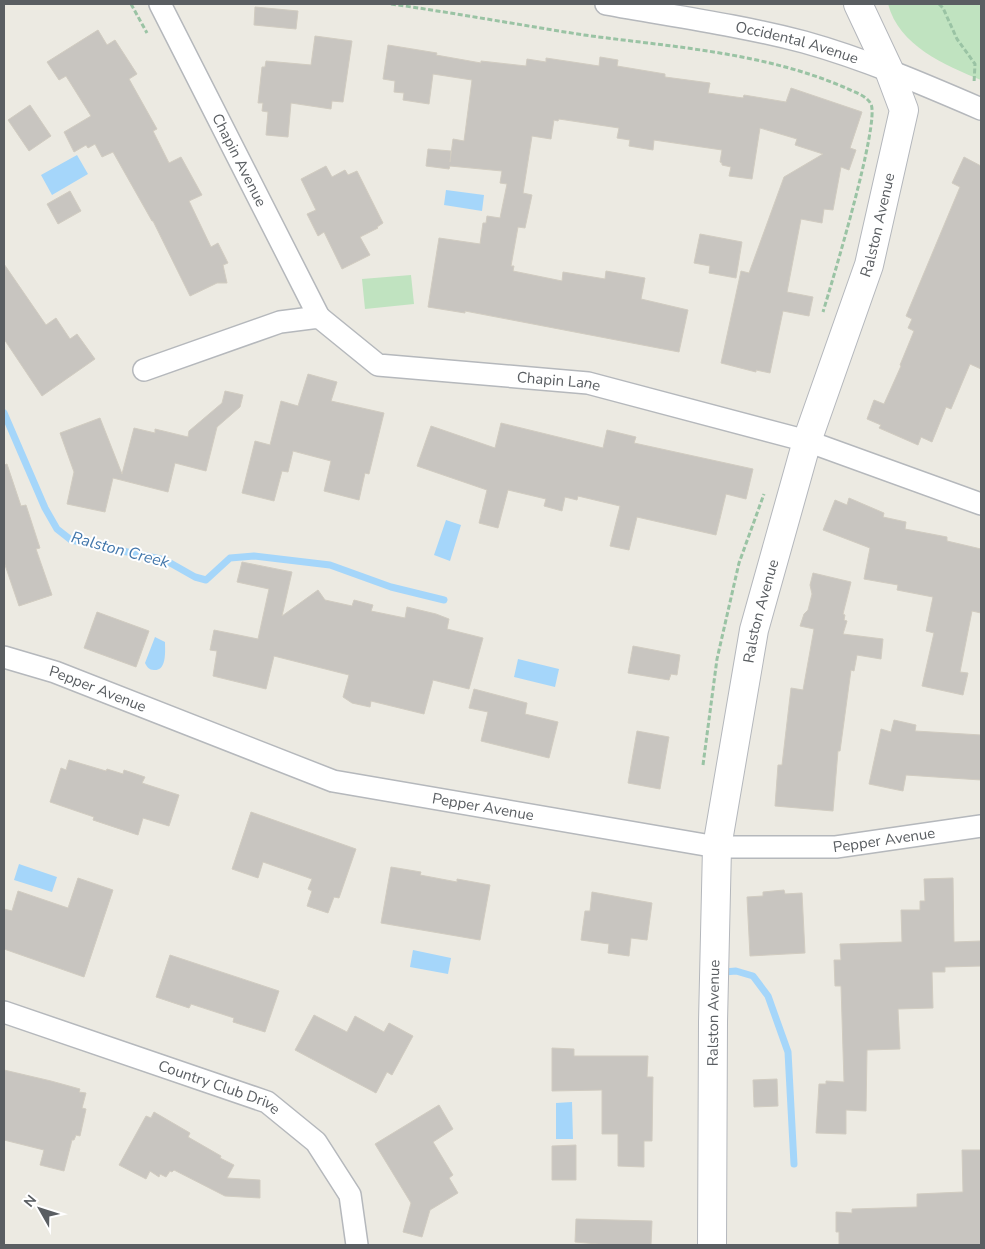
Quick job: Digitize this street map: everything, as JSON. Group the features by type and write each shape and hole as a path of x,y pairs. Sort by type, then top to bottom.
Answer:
{"street":[{"name":"Chapin Avenue","path":"160,4 319,317"},
{"name":"Occidental Avenue","path":"606,4 786,38 889,70 978,108"},
{"name":"Ralston Avenue","path":"712,1245 713,1022 717,847 754,630 807,441 869,265 904,110 889,70 858,4"},
{"path":"144,370 280,322 319,317"},
{"name":"Chapin Lane","path":"319,317 378,365 588,384 807,441 981,504"},
{"name":"Pepper Avenue","path":"4,657 55,672 333,781 717,847 836,847 981,826"},
{"name":"Country Club Drive","path":"4,1012 267,1102 316,1142 350,1195 357,1245"}],"path":[{"path":"391,4 583,34 738,55 817,76 865,97 872,105 871,128 854,202 821,321"},
{"path":"939,4 974,64 978,108"},
{"path":"702,771 717,659 740,563 764,492"}],"green space":[{"path":"888,4 981,4 981,80 953,68 913,43 894,19"},
{"path":"411,275 414,304 365,309 362,279"}],"water":[{"path":"77,155 88,174 52,195 41,175"},
{"path":"446,190 484,195 482,211 444,205"},
{"path":"446,520 461,525 450,561 434,555"},
{"path":"155,637 165,642 165,650 163,664 154,670 148,668 145,663"},
{"path":"518,659 559,669 555,687 514,677"},
{"path":"19,864 57,877 52,892 14,880"},
{"path":"413,950 451,958 448,974 410,967"},
{"path":"572,1102 573,1139 556,1139 556,1103"}],"building":[{"path":"255,7 298,11 296,29 254,25"},
{"path":"98,30 107,45 115,40 137,74 129,79 157,129 153,131 169,163 181,157 202,195 189,201 211,247 218,243 228,263 223,265 227,283 217,283 190,296 153,221 113,152 102,157 95,144 88,148 86,145 74,152 64,132 91,116 66,76 59,80 47,62"},
{"path":"315,36 352,41 343,102 332,101 331,109 291,103 288,137 266,135 268,112 262,111 263,103 258,103 262,67 265,67 266,61 311,65"},
{"path":"388,45 481,63 481,61 526,66 527,59 546,62 546,58 599,66 600,57 618,60 617,66 665,74 665,77 710,83 708,93 743,98 744,95 786,102 791,88 862,112 850,148 856,150 849,170 841,167 833,210 824,209 822,223 801,219 787,292 813,297 809,316 783,311 770,373 756,370 756,372 721,363 741,271 749,273 784,177 823,154 795,145 797,139 760,128 752,179 729,176 731,167 722,165 720,162 722,150 654,140 653,150 629,146 630,140 617,138 619,128 559,119 558,121 554,120 551,139 532,136 523,193 532,195 525,228 518,227 511,266 514,266 513,271 562,281 563,272 605,279 606,271 645,278 641,299 688,310 679,352 465,311 465,313 428,307 439,238 480,244 483,223 486,223 487,216 500,218 507,184 500,183 502,171 450,166 449,169 426,166 428,149 451,151 450,162 453,139 464,141 472,80 433,74 429,104 403,100 404,93 394,92 395,81 383,79"},
{"path":"30,105 51,136 29,151 8,120"},
{"path":"964,157 981,166 981,369 970,364 951,409 946,407 932,442 921,437 918,445 879,428 881,425 867,419 874,400 884,404 914,331 908,328 912,319 906,316 960,187 952,183"},
{"path":"326,166 332,177 345,170 348,175 357,171 383,223 378,228 360,237 370,255 342,269 324,232 318,236 307,214 316,210 301,179"},
{"path":"70,191 81,211 58,224 47,204"},
{"path":"700,234 742,242 736,278 709,273 710,266 694,263"},
{"path":"4,264 46,325 56,318 70,339 77,334 95,359 42,396 4,339"},
{"path":"308,374 337,382 331,401 384,413 369,474 365,473 359,500 324,491 331,461 293,451 288,472 282,471 274,501 242,493 255,441 270,445 281,401 298,406"},
{"path":"225,391 243,395 240,407 217,427 206,471 175,463 168,492 113,478 105,512 67,504 74,472 60,433 100,418 122,474 134,428 155,433 155,429 188,437 189,431 222,403"},
{"path":"501,423 603,448 607,430 636,437 634,443 753,469 746,499 726,494 716,535 637,517 629,550 610,546 620,506 578,496 577,500 565,497 562,511 544,506 546,499 508,490 498,528 479,523 487,490 417,466 431,426 495,448"},
{"path":"7,464 21,506 26,505 40,548 36,549 52,595 19,606 4,562 4,465"},
{"path":"849,498 884,513 883,517 906,522 905,529 947,537 947,541 981,549 981,613 972,611 960,672 968,673 963,695 922,686 934,633 926,631 933,597 897,590 898,585 864,579 870,548 823,530 835,500 847,505"},
{"path":"242,562 292,572 282,616 318,590 325,600 352,606 354,600 373,605 371,611 405,618 407,607 436,614 449,619 447,629 483,638 469,689 433,680 424,714 371,701 370,707 352,703 343,697 349,675 274,656 266,689 213,676 217,651 210,650 214,630 258,639 269,589 237,582"},
{"path":"813,573 851,582 843,614 845,615 844,620 847,621 843,634 883,639 881,659 857,655 854,671 851,670 840,751 838,751 833,811 775,806 778,765 782,765 791,688 803,690 814,629 800,626 804,614 808,610 812,594 810,585"},
{"path":"97,612 149,631 136,667 84,648"},
{"path":"633,646 680,655 677,675 671,674 669,680 628,673"},
{"path":"474,689 527,703 525,714 558,722 549,758 481,741 488,712 469,708"},
{"path":"894,720 916,725 915,731 981,735 981,780 906,775 903,791 869,784 881,729 891,732"},
{"path":"637,731 669,737 660,789 628,783"},
{"path":"69,760 106,771 107,769 123,774 124,770 145,777 142,783 179,795 169,826 143,818 138,835 93,820 94,817 50,802 61,768 66,770"},
{"path":"251,812 356,849 339,898 334,897 328,913 307,906 312,891 308,889 312,879 263,862 258,878 232,869"},
{"path":"391,867 421,872 420,875 457,882 457,879 490,885 480,940 381,923"},
{"path":"78,878 113,890 84,977 4,949 4,909 12,911 18,891 68,908"},
{"path":"953,878 954,942 981,941 981,966 945,967 945,972 932,972 933,1008 898,1009 900,1049 867,1050 866,1111 846,1110 846,1134 816,1133 819,1084 826,1084 826,1081 844,1082 841,986 835,986 834,960 841,960 840,944 902,942 901,910 920,910 920,901 925,901 924,879"},
{"path":"784,890 785,894 802,893 805,953 750,956 747,897 763,896 763,892"},
{"path":"592,892 652,903 647,940 631,938 629,956 608,953 609,944 581,940 585,911 590,911"},
{"path":"170,955 279,991 265,1032 233,1022 234,1018 191,1004 189,1008 156,997"},
{"path":"314,1015 347,1032 355,1016 384,1032 389,1023 413,1036 392,1075 387,1072 376,1093 295,1050"},
{"path":"552,1048 574,1049 574,1056 648,1056 647,1077 653,1077 652,1141 644,1141 644,1167 618,1166 618,1134 602,1134 602,1090 552,1091"},
{"path":"4,1070 80,1089 79,1092 86,1093 82,1108 86,1109 80,1136 76,1135 74,1140 72,1140 64,1171 40,1165 44,1150 4,1140"},
{"path":"777,1079 778,1106 754,1107 753,1080"},
{"path":"439,1105 453,1129 433,1142 453,1175 449,1178 458,1193 430,1210 422,1237 403,1232 411,1203 375,1144"},
{"path":"154,1112 190,1133 188,1137 234,1165 227,1178 260,1180 260,1198 225,1196 174,1170 170,1171 166,1177 160,1174 159,1177 150,1171 146,1179 119,1165 146,1116 151,1118"},
{"path":"576,1145 576,1180 552,1180 552,1146"},
{"path":"962,1150 981,1150 981,1245 839,1245 839,1232 836,1232 836,1212 852,1213 852,1209 917,1207 917,1194 963,1192"},
{"path":"576,1219 652,1221 651,1245 609,1245 575,1242"}],"waterway":[{"name":"Ralston Creek","path":"4,413 45,508 57,529 71,540 165,560 195,577 206,580 230,558 254,556 330,565 391,587 444,600"},
{"name":"Ralston Creek","path":"724,972 736,971 753,976 768,996 788,1052 794,1164"}]}
